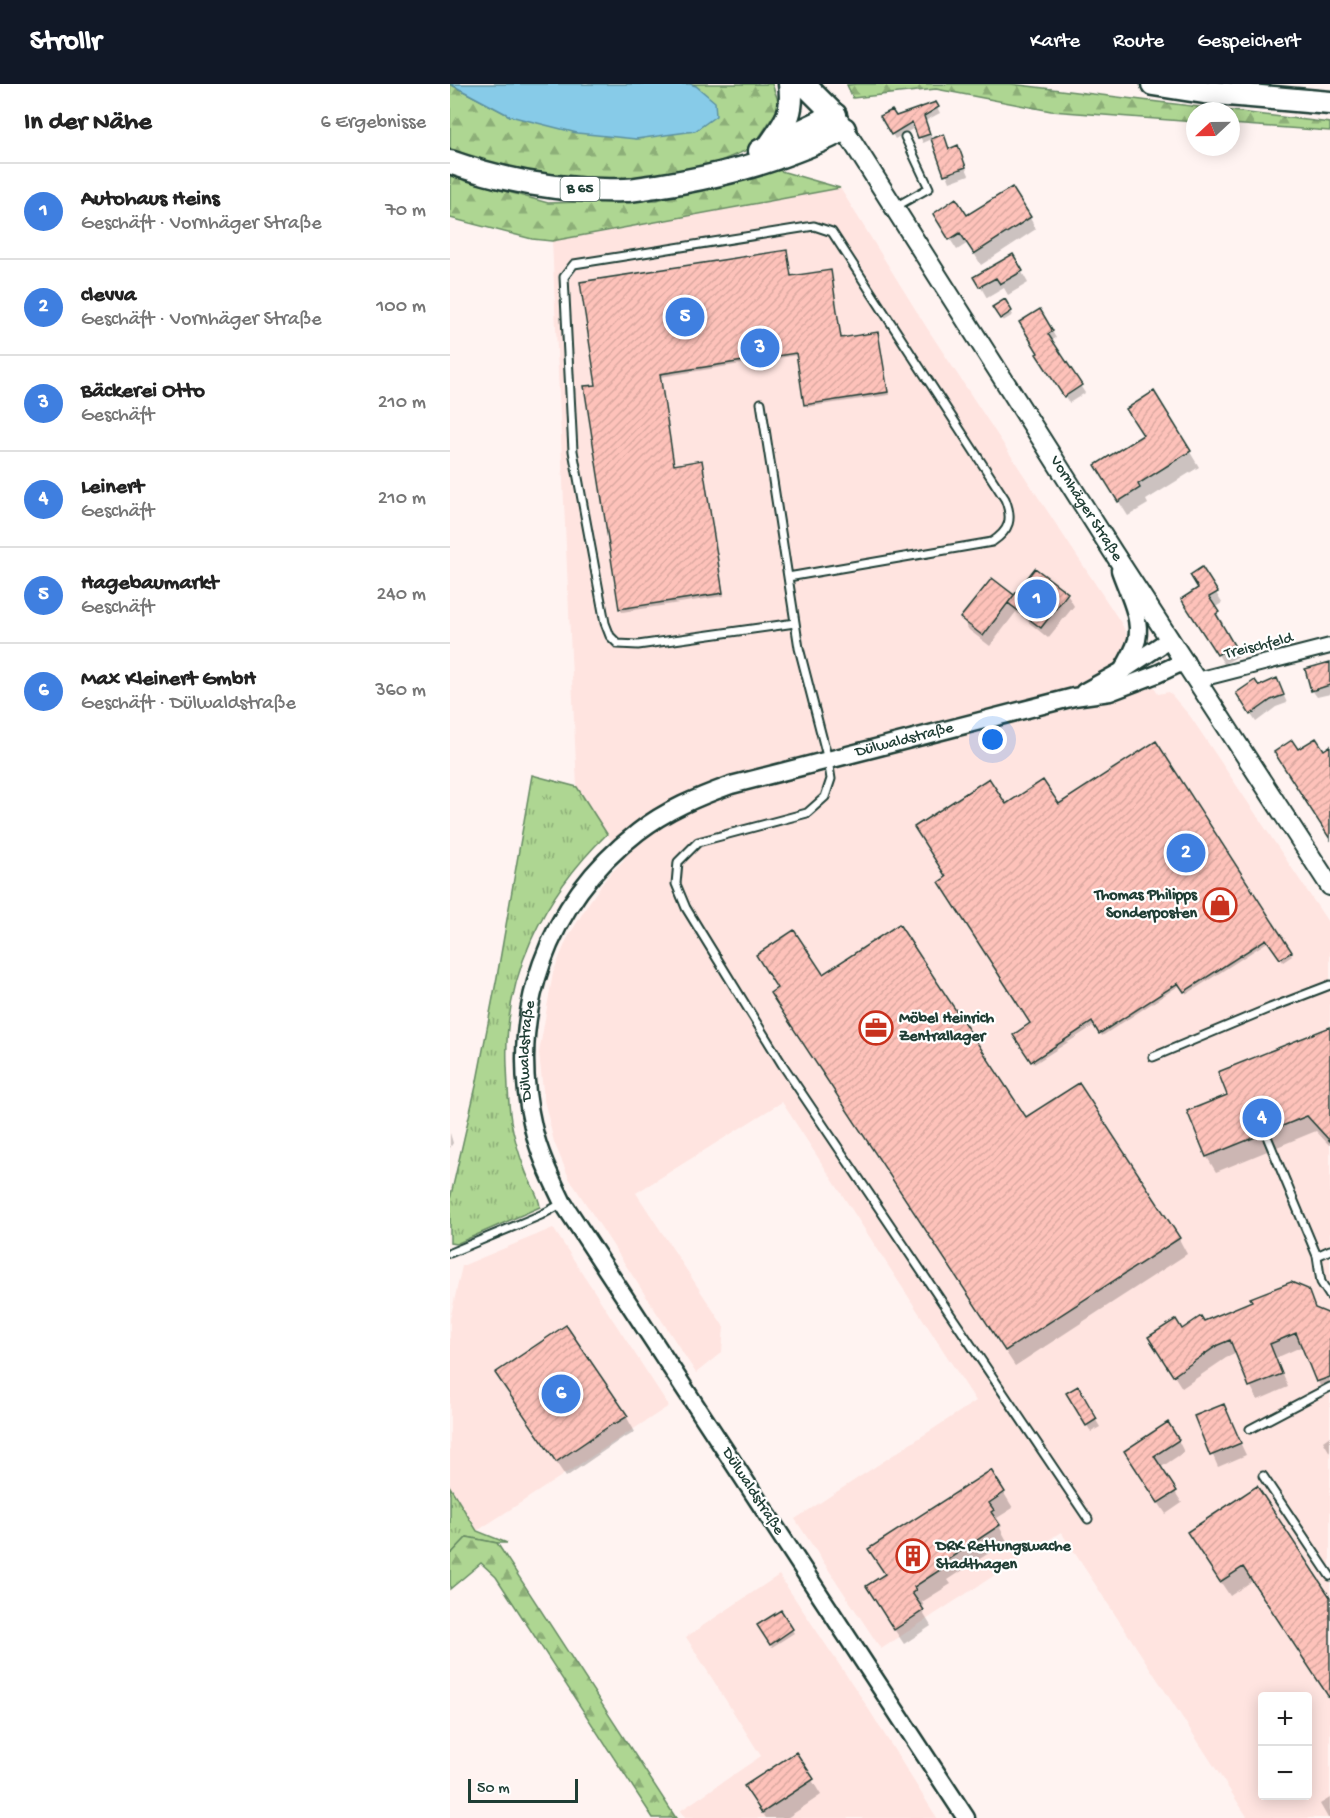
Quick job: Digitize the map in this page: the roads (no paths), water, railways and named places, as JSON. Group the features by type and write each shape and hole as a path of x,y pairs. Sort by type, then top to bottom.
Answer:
{"highway":[{"name":"B 65","path":"770,145 784,125 791,109 790,84"},
{"path":"1153,84 1204,92 1330,103"},
{"name":"B 65","path":"713,176 770,145 840,122"},
{"name":"B 65","path":"450,162 486,174 531,184 573,189 627,190 713,176 751,166 830,137 840,122"}],"main road":[{"name":"Vornhäger Straße","path":"804,84 840,122"},
{"name":"Vornhäger Straße","path":"825,84 840,122 1113,552 1330,885"}],"street":[{"path":"1113,552 1136,614 1138,629 1134,648 1122,671"},
{"name":"Dülwaldstraße","path":"1074,697 1122,671 1170,639"},
{"name":"Treischfeld","path":"1197,680 1330,646"},
{"name":"Dülwaldstraße","path":"966,1818 563,1203 545,1166 533,1127 526,1086 525,1045 530,1003 542,961 561,919 585,883 613,853 639,831 666,813 695,798 731,785 1074,697 1110,692 1185,661"}],"lane":[{"path":"894,207 929,188 905,137"},
{"path":"788,577 992,542 1003,535 1009,522 1010,511 1005,499 832,232 814,226 574,264 564,276 573,451 604,622 610,636 618,644 638,645 795,623"},
{"path":"761,403 799,648 831,779 825,797 807,813 698,842 678,862 676,884 686,908 782,1064 1088,1519"},
{"path":"1153,1057 1330,985"},
{"path":"1268,1140 1317,1256 1322,1282 1330,1296"},
{"path":"450,1253 541,1215 563,1203"},
{"path":"1317,1256 1330,1250"},
{"path":"1250,1429 1330,1387"},
{"path":"1263,1476 1330,1576"}],"water":[{"path":"450,84 690,84 696,86 715,102 716,116 695,131 636,139 577,133 510,116"}],"place":[{"name":"Hagebaumarkt","path":"685,317"},
{"name":"Bäckerei Otto","path":"760,348"},
{"name":"Autohaus Heins","path":"1037,599"},
{"name":"clevva","path":"1186,853"},
{"name":"Thomas Philipps Sonderposten","path":"1220,905"},
{"name":"Möbel Heinrich Zentrallager","path":"876,1028"},
{"name":"Leinert","path":"1262,1118"},
{"name":"Max Kleinert GmbH","path":"561,1394"},
{"name":"DRK Rettungswache Stadthagen","path":"913,1556"}]}
